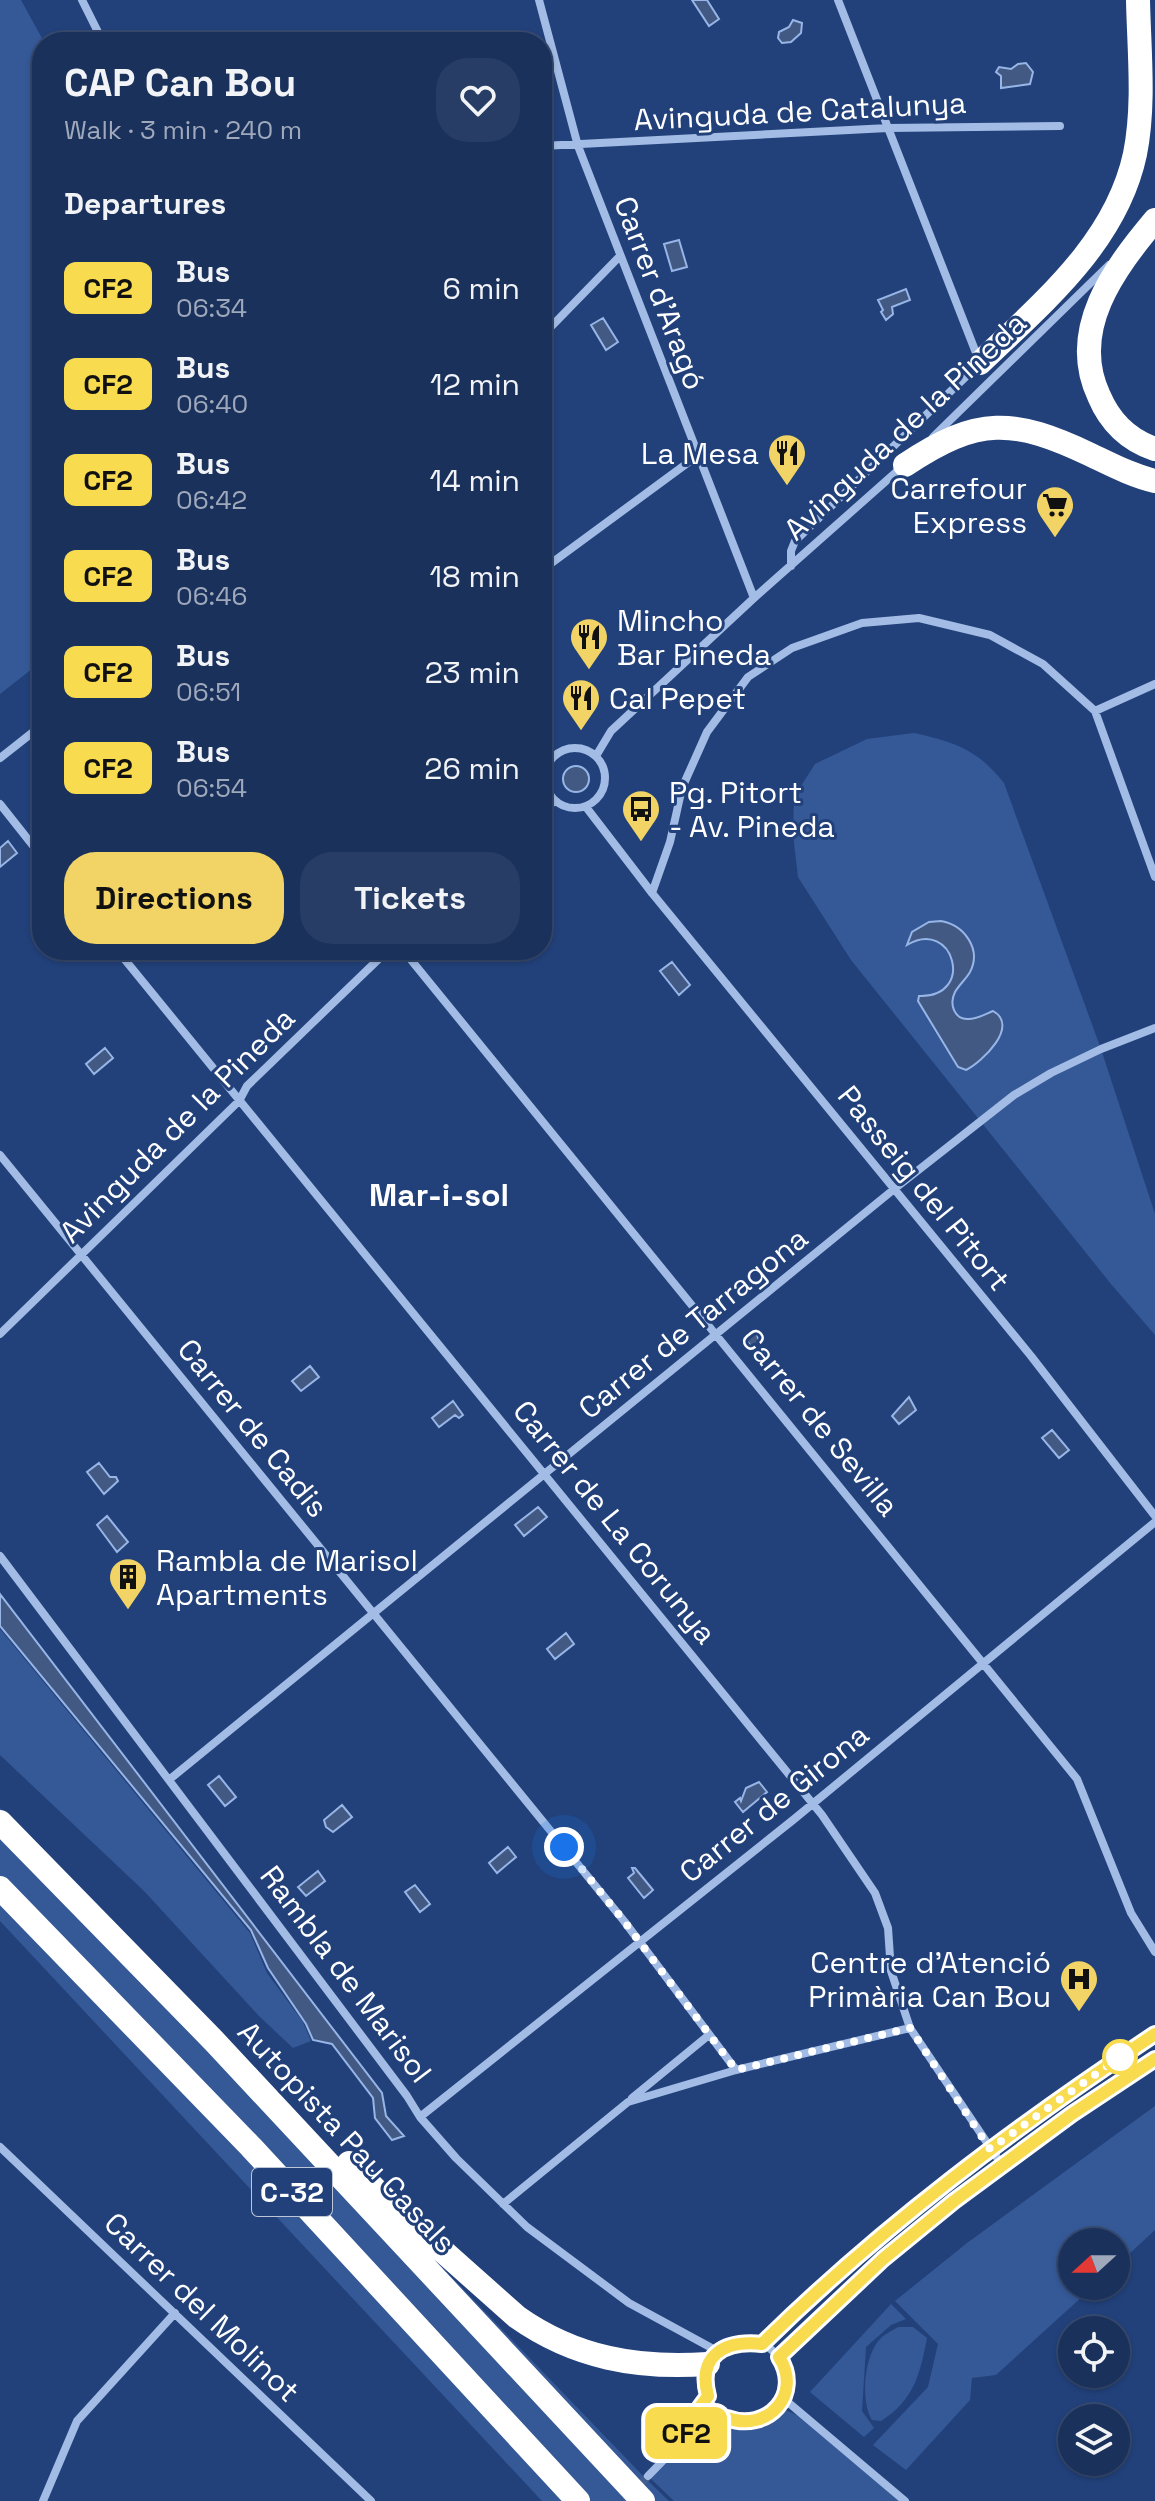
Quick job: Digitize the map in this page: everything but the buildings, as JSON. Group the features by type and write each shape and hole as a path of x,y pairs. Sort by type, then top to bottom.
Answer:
{"highway":[{"path":"980,363 1054,292 1099,239 1111,219 1135,155 1141,107 1138,0"},
{"path":"1155,220 1107,285 1091,324 1089,353 1095,388 1111,418 1130,437 1155,449"},
{"path":"905,465 962,433 991,426 1009,426 1050,436 1155,481"},
{"name":"Autopista Pau Casals","path":"0,1822 214,2041 643,2501"},
{"name":"C-32","path":"0,1888 251,2147 578,2501"},
{"path":"123,1947 205,2021 391,2205 517,2317 537,2331 593,2355 622,2362 652,2366 713,2358"}],"street":[{"path":"82,0 98,32"},
{"name":"Carrer d'Aragó","path":"539,0 548,32"},
{"path":"838,0 980,363"},
{"name":"Carrer d'Aragó","path":"552,49 578,146 754,598"},
{"name":"Avinguda de Catalunya","path":"552,146 888,128 1060,126"},
{"name":"Avinguda de la Pineda","path":"596,756 611,731 754,598 905,465 1155,220"},
{"path":"552,326 620,256"},
{"name":"Avinguda de la Pineda","path":"791,566 795,541 980,363"},
{"path":"552,563 697,456"},
{"path":"652,893 670,842 682,788 707,732 748,677 792,648 862,623 919,618 990,635 1043,664 1095,711 1155,877"},
{"path":"1095,711 1155,684"},
{"path":"0,758 32,733"},
{"path":"552,797 573,808 586,807 601,794 605,785 603,764 596,756 579,748 560,751 553,757"},
{"path":"0,804 32,844"},
{"name":"Passeig del Pitort","path":"586,807 652,893 1031,1356 1155,1516"},
{"name":"Carrer de La Corunya","path":"125,960 813,1803 875,1893 888,1928 891,1971 910,2028 1002,2165"},
{"name":"Avinguda de la Pineda","path":"0,1334 239,1101 247,1086 378,960"},
{"name":"Carrer de Sevilla","path":"411,960 1077,1779 1131,1913 1155,1952"},
{"name":"Carrer de Tarragona","path":"170,1779 1014,1095 1051,1073 1155,1028"},
{"name":"Carrer de Cadis","path":"0,1155 640,1943 736,2070"},
{"name":"Carrer de Girona","path":"420,2117 813,1803 1155,1522"},
{"name":"Rambla de Marisol","path":"0,1556 170,1779 420,2117 456,2158 527,2227 629,2303 713,2358"},
{"path":"628,2102 736,2070 910,2028"},
{"path":"762,2344 902,2216 990,2149 1155,2034"},
{"path":"503,2204 709,2035"},
{"path":"779,2357 883,2259 1002,2165 1155,2059"},
{"name":"Carrer del Molinot","path":"0,2147 371,2501"},
{"path":"43,2501 77,2421 175,2313"},
{"path":"737,2343 762,2344 786,2367 788,2379 783,2398 768,2416 759,2421 738,2422 727,2418 713,2407 708,2396 705,2381 713,2358 737,2343"},
{"path":"686,2437 686,2426 708,2396"},
{"path":"783,2398 905,2501"},
{"path":"648,2476 686,2437 707,2431 727,2418"}],"shaded area":[{"path":"0,0 21,0 39,32 32,32 32,669 0,694"},
{"path":"692,0 707,0 719,19 709,26"},
{"path":"793,20 802,23 801,33 791,42 782,43 778,38 779,32 789,27"},
{"path":"1026,63 1033,72 1030,84 1001,88 1001,76 996,72 999,67 1011,69"},
{"path":"679,240 687,267 672,271 664,244"},
{"path":"906,289 910,300 892,307 893,314 886,320 878,300"},
{"path":"603,318 618,342 606,350 591,325"},
{"path":"914,733 965,749 985,763 1004,783 1101,1049 1155,1214 1155,1335 851,960 798,877 793,834 794,797 815,764 867,739"},
{"path":"576,766 585,770 589,779 585,788 576,792 567,788 563,779 567,770"},
{"path":"8,841 17,853 0,867 0,848"},
{"path":"941,921 957,927 969,939 974,955 970,972 953,997 956,1014 969,1019 993,1011 1002,1025 1001,1034 989,1052 966,1070 958,1067 918,1001 919,996 937,993 948,985 953,973 952,961 937,941 923,939 907,945 912,932 929,922"},
{"path":"672,962 690,985 679,995 660,971"},
{"path":"105,1048 113,1058 94,1074 86,1064"},
{"path":"756,1331 759,1342 770,1356 764,1362 746,1340"},
{"path":"310,1366 319,1377 301,1391 292,1381"},
{"path":"909,1397 916,1410 899,1424 892,1416"},
{"path":"453,1401 463,1415 459,1418 455,1415 439,1427 432,1418"},
{"path":"1052,1430 1069,1450 1059,1458 1042,1438"},
{"path":"99,1463 110,1477 116,1477 118,1481 104,1494 87,1472"},
{"path":"538,1507 547,1517 524,1536 515,1525"},
{"path":"107,1516 128,1542 117,1552 97,1525"},
{"path":"0,1594 382,2093 386,2116 404,2136 392,2140 375,2118 373,2098 332,2044 313,2040 306,2024 268,1968 251,1930 0,1626"},
{"path":"0,1629 250,1933 267,1973 303,2022 311,2041 293,2048 259,2016 144,1891 0,1755"},
{"path":"566,1633 574,1644 555,1659 547,1649"},
{"path":"219,1776 236,1797 225,1806 208,1785"},
{"path":"759,1782 767,1792 743,1812 735,1802 740,1798 741,1801 746,1788"},
{"path":"342,1805 352,1817 333,1832 326,1827 324,1820"},
{"path":"0,1808 669,2501 542,2501 0,1921"},
{"path":"508,1847 516,1857 497,1873 489,1863"},
{"path":"632,1868 653,1890 644,1898 628,1878 634,1873"},
{"path":"318,1871 325,1881 306,1896 298,1887"},
{"path":"415,1885 430,1904 420,1912 405,1892"},
{"path":"1155,2106 1155,2230 1130,2253 1130,2228 1058,2228 1058,2300 1079,2300 996,2375 972,2378 970,2400 906,2470 873,2445 928,2387 938,2344 895,2301 967,2243"},
{"path":"891,2304 906,2319 891,2325 866,2347 862,2411 874,2428 864,2437 810,2392"},
{"path":"898,2327 913,2327 927,2338 922,2363 914,2385 901,2404 881,2421 872,2420 865,2390 871,2355 881,2338"},
{"path":"778,2407 807,2419 905,2501 674,2501 648,2476 706,2422 759,2421"}],"tunnel":[{"path":"625,2501 648,2476"}],"bus line":[{"name":"CF2","path":"1155,2034 1020,2126 902,2216 762,2344 737,2343 713,2357 708,2364 705,2381 708,2396 686,2426 686,2437 707,2431 727,2418 749,2423 768,2416 783,2398 788,2379 786,2367 779,2357 883,2259 1002,2165 1155,2059"}],"place":[{"name":"La Mesa","path":"787,487"},
{"name":"Carrefour Express","path":"1055,539"},
{"name":"Mincho Bar Pineda","path":"589,671"},
{"name":"Cal Pepet","path":"581,732"},
{"name":"Pg. Pitort - Av. Pineda","path":"641,843"},
{"name":"Rambla de Marisol Apartments","path":"128,1611"},
{"name":"Centre d'Atenció Primària Can Bou","path":"1079,2013"}],"district":[{"name":"Mar-i-sol","path":"439,1195"}],"route":[{"path":"564,1847 736,2070 910,2028 990,2149 1120,2057"}]}
